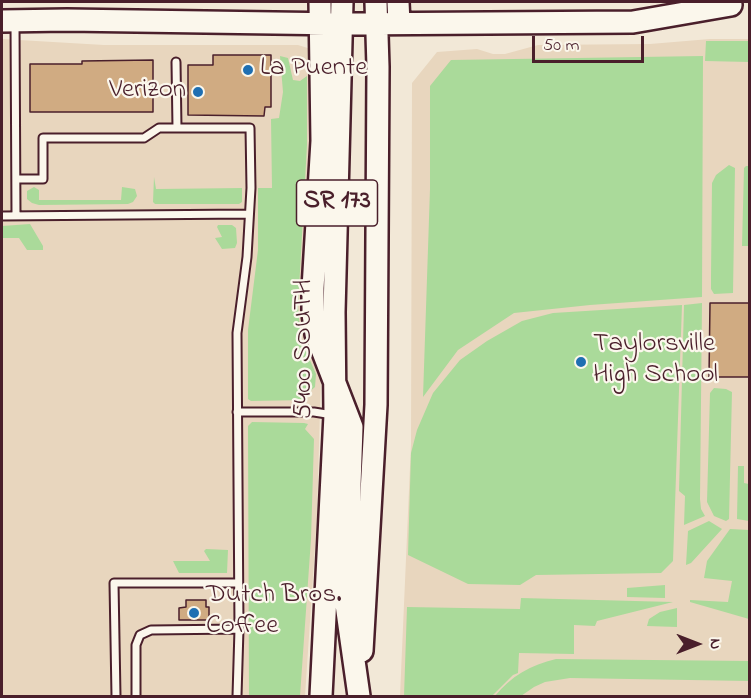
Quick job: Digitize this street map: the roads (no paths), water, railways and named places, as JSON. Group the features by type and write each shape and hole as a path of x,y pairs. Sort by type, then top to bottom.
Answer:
{"main road":[{"path":"320,2 322,141 313,314 316,334 352,427 346,604 359,696"},
{"name":"5400 SOUTH","path":"321,696 336,382 334,312 342,2"},
{"name":"SR 173","path":"359,696 376,405 376,2"},
{"path":"398,2 399,23"},
{"path":"8,21 343,24 633,22 730,4"}],"lane":[{"path":"8,21 16,216"},
{"path":"176,62 177,128"},
{"path":"16,179 43,179 43,138 144,138 154,129 250,128 247,257 238,321 239,629 237,696"},
{"path":"2,216 249,214"},
{"path":"237,412 314,412 335,415"},
{"path":"116,696 114,583 238,583"},
{"path":"136,696 136,645 140,635 151,630 239,629"}],"place":[{"name":"La Puente","path":"248,70"},
{"name":"Verizon","path":"198,92"},
{"name":"Taylorsville High School","path":"581,362"},
{"name":"Dutch Bros. Coffee","path":"194,613"}]}
